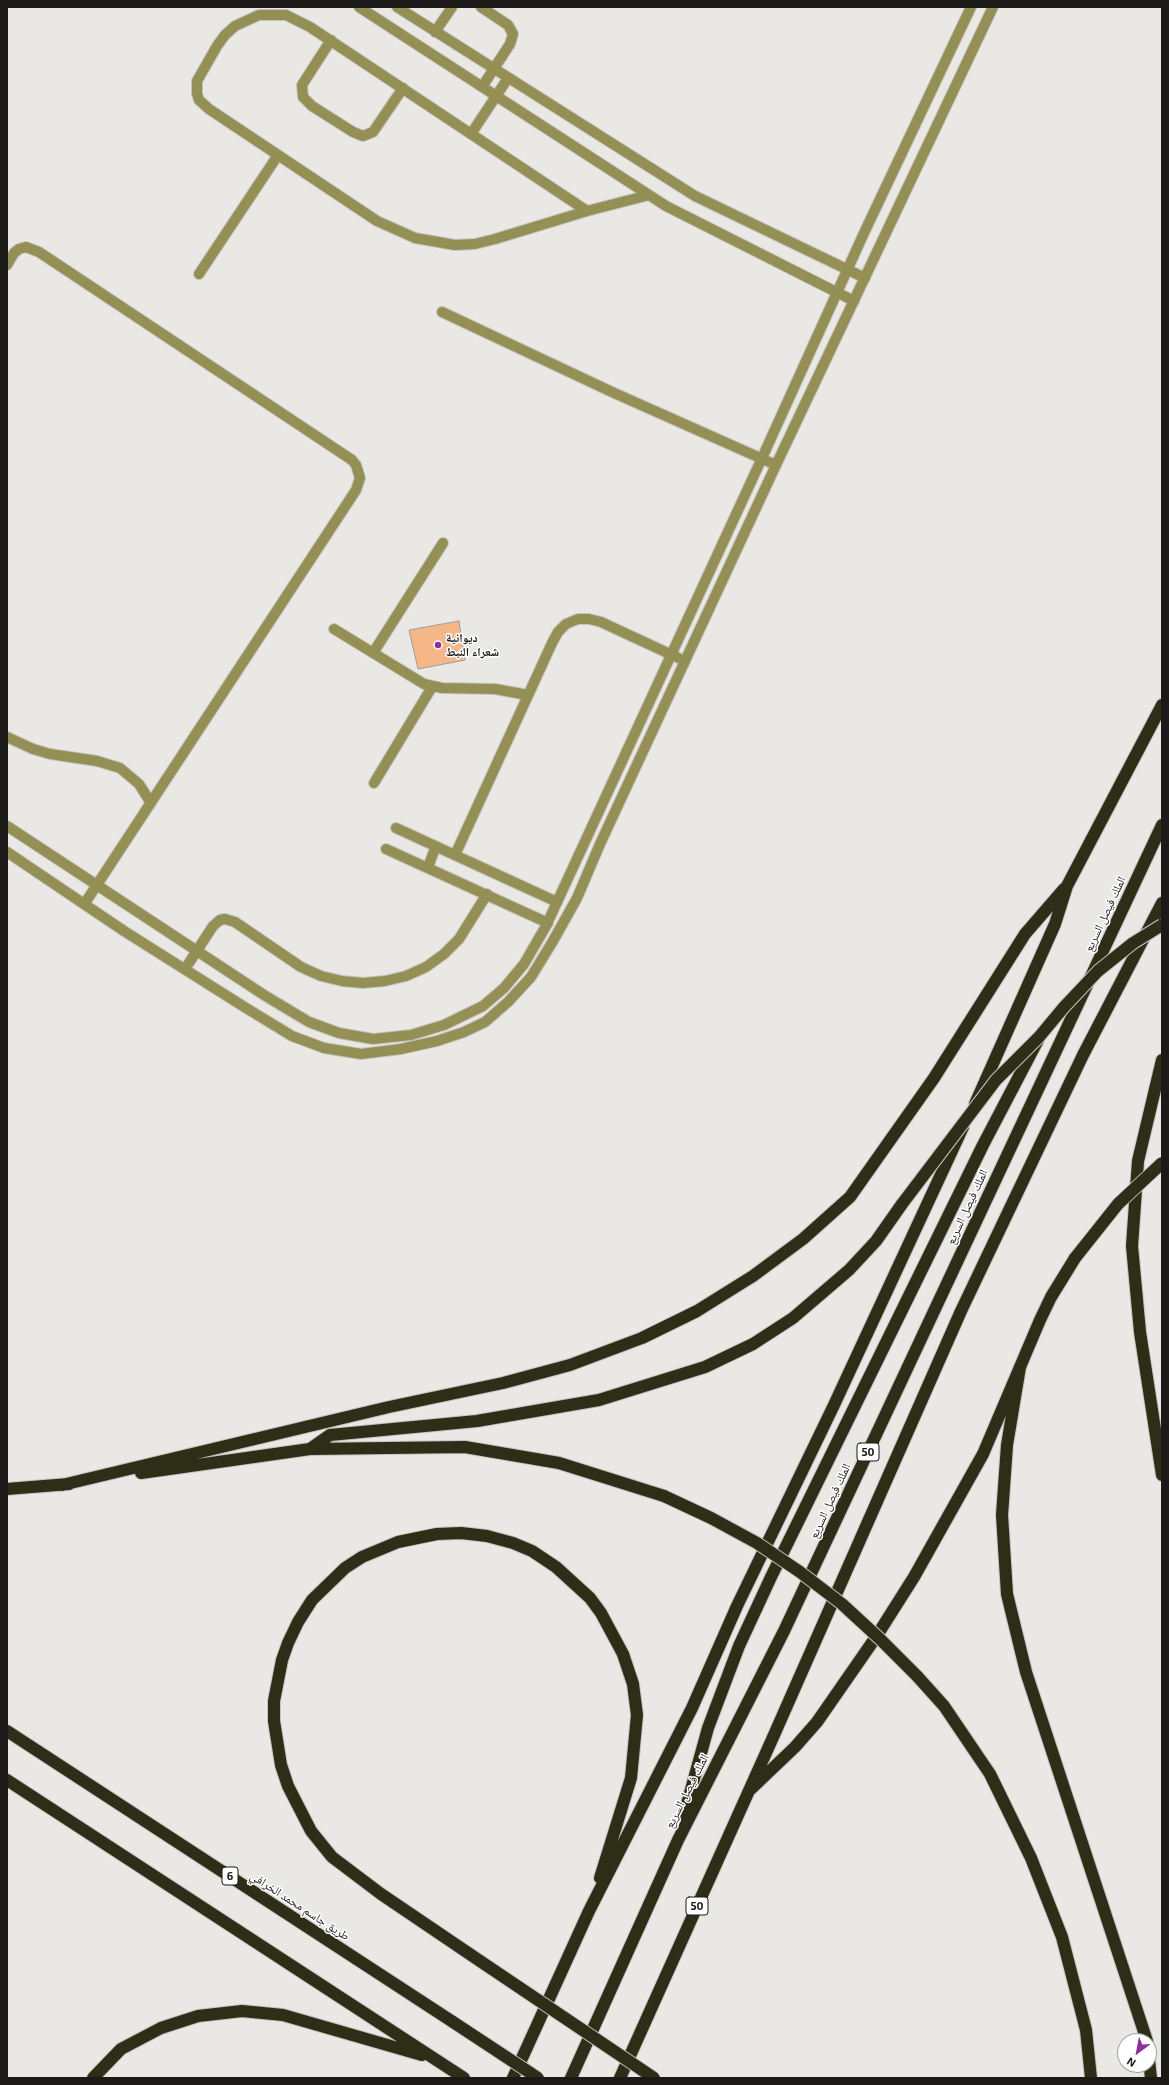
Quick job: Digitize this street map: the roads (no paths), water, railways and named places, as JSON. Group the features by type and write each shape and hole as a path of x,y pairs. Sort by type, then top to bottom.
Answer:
{"highway":[{"path":"514,2078 589,1911 680,1734 737,1606 834,1405 1004,1041 1056,924 1067,886 1162,705"},
{"name":"الملك فيصل السريع","path":"571,2078 678,1840 784,1632 1162,825"},
{"path":"62,1485 381,1409 503,1383 570,1365 642,1338 697,1311 753,1276 803,1239 850,1197 934,1078 1025,934 1067,886"},
{"name":"50","path":"620,2078 961,1311 1086,1049 1162,903"},
{"path":"310,1449 330,1435 477,1421 599,1400 705,1367 753,1344 793,1318 849,1270 876,1241 902,1204 996,1080 1039,1037 1098,971 1133,943 1162,925"},
{"path":"678,1840 708,1728 739,1646 770,1577 983,1145 1039,1037"},
{"path":"1162,1060 1160,1074 1138,1161 1132,1246 1140,1332 1162,1475"},
{"path":"747,1793 786,1757 817,1722 876,1637 914,1577 983,1454 1051,1297 1075,1258 1118,1204 1162,1163"},
{"path":"1020,1367 1007,1444 1002,1514 1007,1594 1026,1672 1144,2033"},
{"path":"7,1489 62,1485 310,1449 465,1448 559,1463 664,1496 711,1518 757,1543 800,1572 842,1604 880,1639 944,1706 990,1774 1031,1858 1062,1937 1086,2030 1091,2078"},
{"path":"589,1911 631,1778 637,1716 636,1698 629,1669 623,1654 601,1613 572,1580 550,1563 513,1543 487,1536 461,1533 436,1534 398,1542 362,1557 345,1568 312,1600 298,1622 288,1643 277,1678 274,1701 274,1721 281,1764 288,1786 304,1818 322,1846 332,1857 381,1894 654,2078"},
{"name":"طريق جاسم محمد الخرافي","path":"7,1731 538,2078"},
{"path":"7,1780 464,2078"},
{"path":"93,2078 121,2049 161,2028 198,2016 242,2011 284,2015 434,2058"}],"street":[{"path":"358,7 649,195 684,216 854,301"},
{"path":"397,7 695,196 865,278"},
{"path":"436,32 452,7"},
{"path":"481,7 508,25 513,34 510,44 482,87"},
{"path":"7,826 197,951 309,1022 339,1033 373,1039 411,1035 444,1025 483,1006 504,988 524,964 548,923 672,655 847,269 971,7"},
{"path":"7,852 185,969 292,1036 324,1048 361,1054 401,1049 437,1042 486,1022 508,1002 531,977 577,898 776,465 993,7"},
{"path":"587,211 299,20 289,11 273,14 262,11 235,26 225,35 200,75 196,87 199,100 204,105 377,221 402,233 435,243 475,244 587,211 649,195"},
{"path":"331,40 302,85 304,97 312,106 353,132 364,136 373,132 403,88"},
{"path":"471,134 508,78"},
{"path":"199,274 278,155"},
{"path":"7,265 14,253 19,249 26,247 39,252 352,460 359,471 360,478 356,490 85,904"},
{"path":"442,312 612,392 776,465"},
{"path":"373,654 443,543"},
{"path":"455,855 558,632 566,624 578,620 590,619 601,622 685,661"},
{"path":"334,629 416,680 432,686 495,689 528,695"},
{"path":"374,783 432,686"},
{"path":"7,737 33,749 50,754 97,761 120,768 139,784 150,803"},
{"path":"396,828 557,902"},
{"path":"428,867 436,846"},
{"path":"386,849 548,923"},
{"path":"185,969 216,922 225,919 235,922 301,967 321,976 342,981 363,983 385,981 406,976 426,967 444,954 459,939 487,894"}],"place":[{"name":"ديوانية شعراء النبط","path":"438,645"}]}
